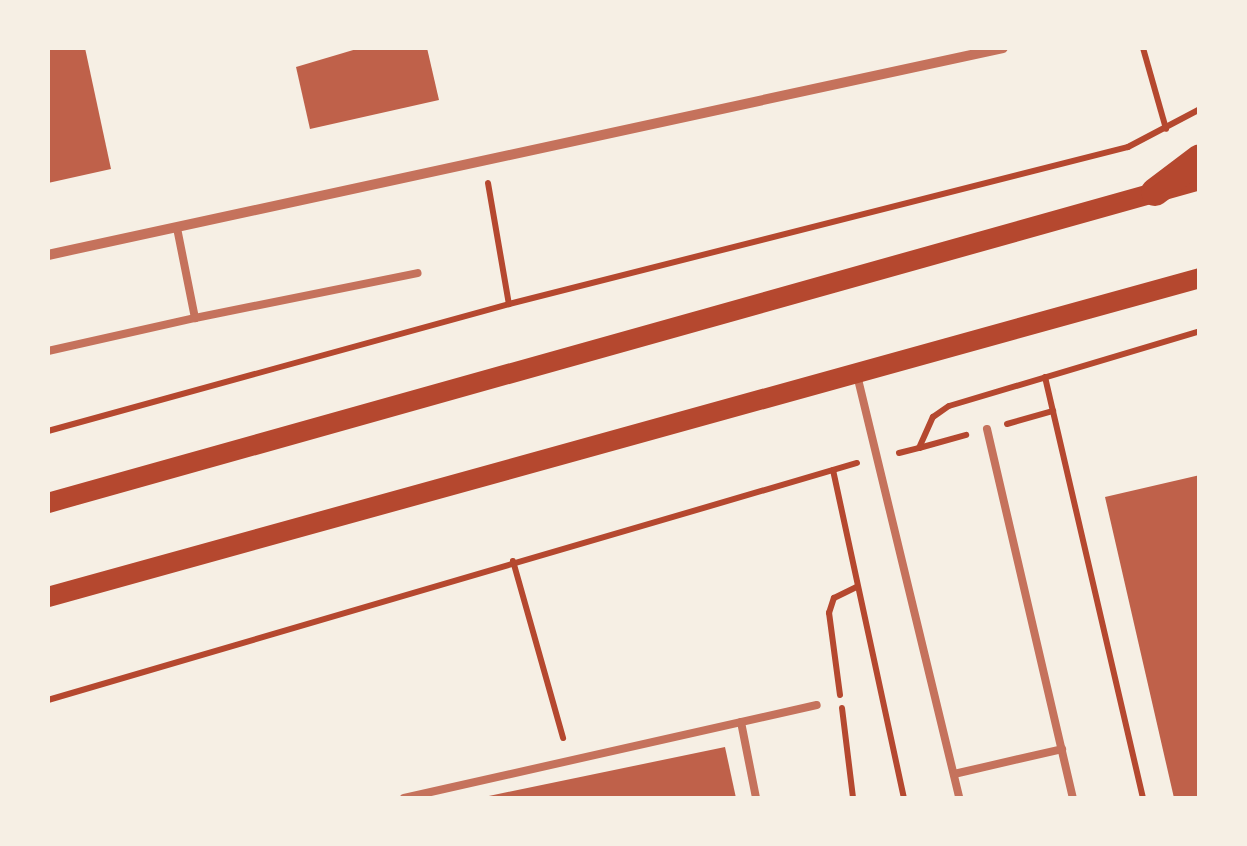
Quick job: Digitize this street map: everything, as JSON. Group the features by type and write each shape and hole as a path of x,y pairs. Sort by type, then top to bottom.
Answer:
{"highway":[{"path":"1156,192 1200,158"}],"main road":[{"path":"48,503 1200,180"},
{"path":"48,597 856,370 1200,278"}],"street":[{"path":"48,255 1003,48"}],"lane":[{"path":"177,228 195,318"},
{"path":"48,351 418,273"},
{"path":"856,370 960,798"},
{"path":"988,429 1073,798"},
{"path":"404,798 816,705"},
{"path":"740,722 756,798"},
{"path":"954,774 1062,749"}],"path":[{"path":"1143,48 1166,129"},
{"path":"48,431 509,304 1128,147 1200,109"},
{"path":"484,162 509,304"},
{"path":"48,700 514,562 919,448 933,417 949,406 1200,331"},
{"path":"1046,378 1143,798"},
{"path":"833,470 904,798"},
{"path":"514,562 570,761"},
{"path":"852,798 829,614 834,598 857,588"}],"building":[{"path":"48,48 85,48 111,169 48,183"},
{"path":"360,48 427,48 439,100 310,129 296,67"},
{"path":"1200,475 1200,798 1174,798 1105,497"},
{"path":"725,747 736,798 484,798 484,797"}]}
